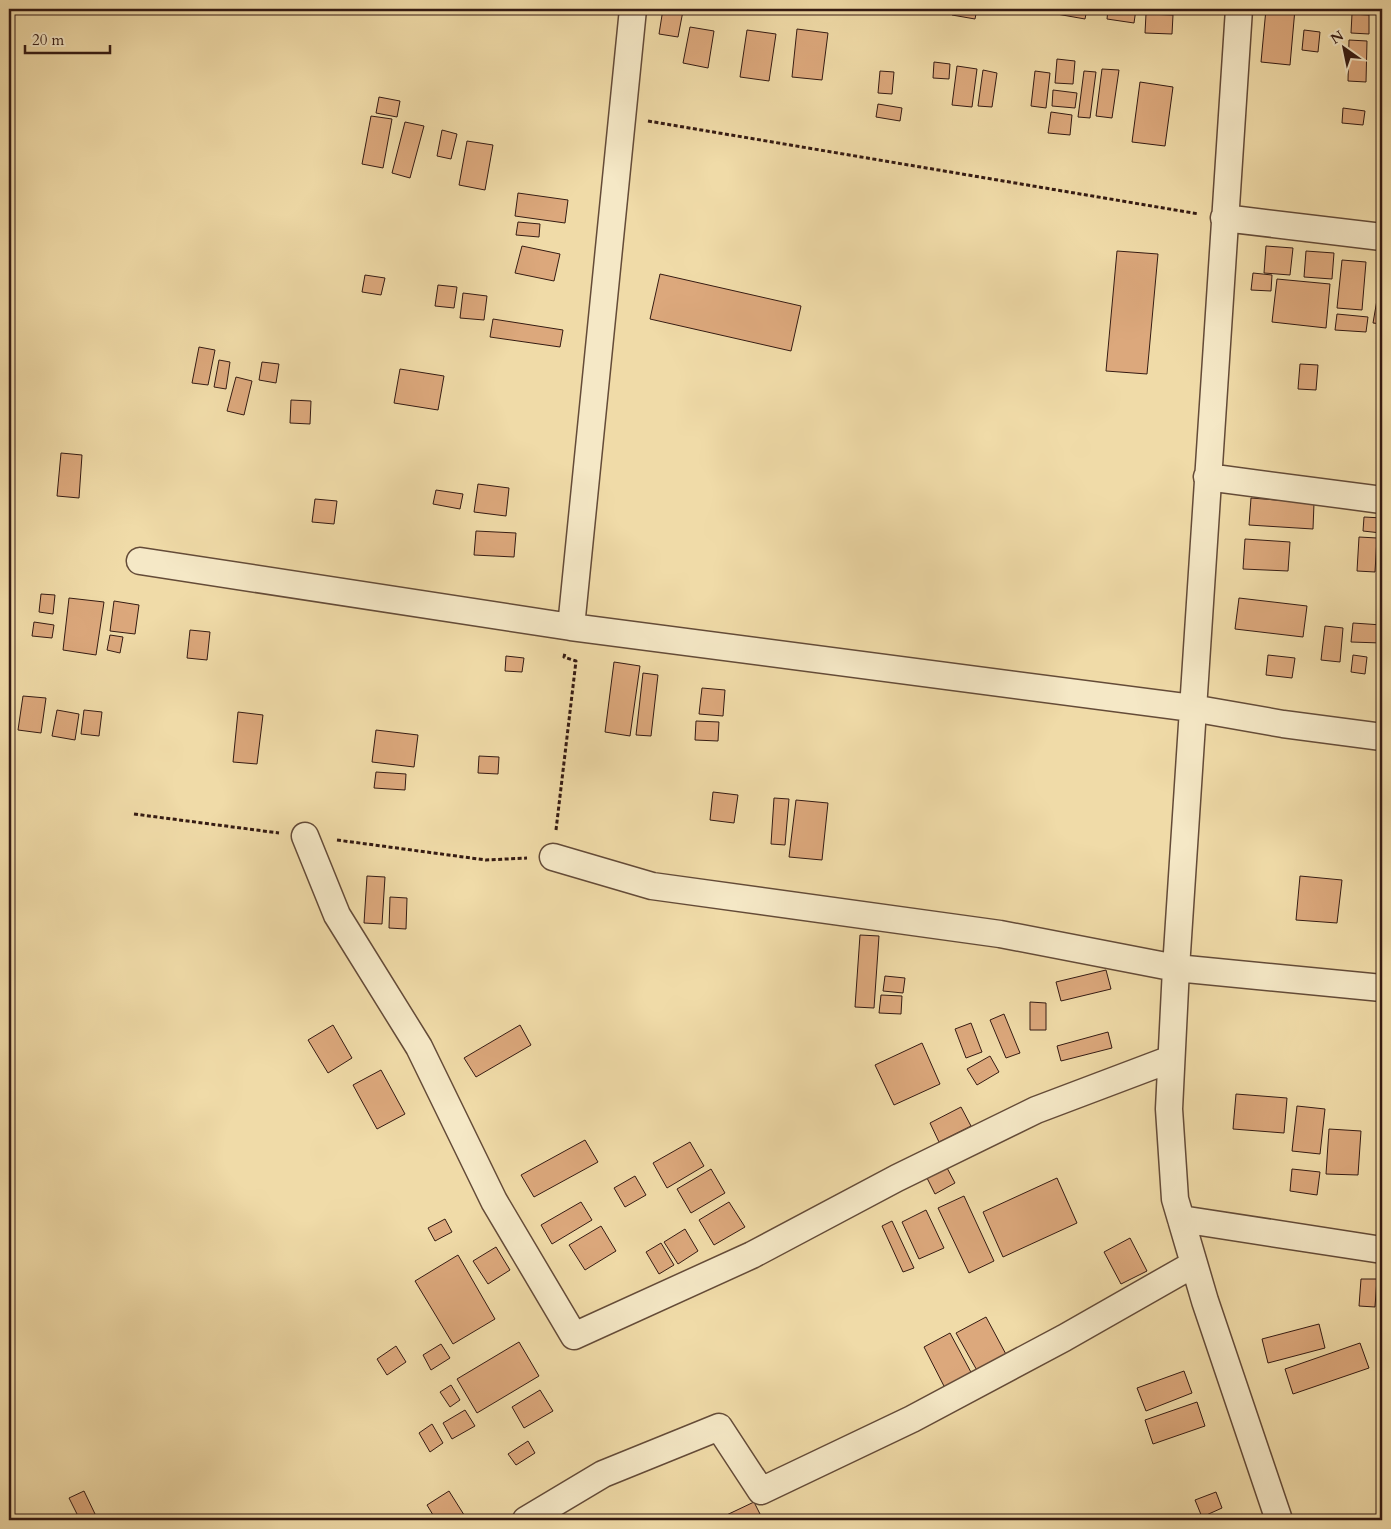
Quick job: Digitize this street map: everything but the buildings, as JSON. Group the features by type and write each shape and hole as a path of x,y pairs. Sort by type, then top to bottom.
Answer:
{"street":[{"path":"568,638 634,9"},
{"path":"1239,9 1192,708 1169,1109 1175,1199 1194,1264 1279,1520"},
{"path":"1224,218 1382,237"},
{"path":"1207,477 1382,500"},
{"path":"140,561 568,638 1192,708 1283,724 1382,737"},
{"path":"305,836 337,915 419,1048 494,1201 574,1336 752,1255 897,1178 1036,1110 1171,1059"},
{"path":"553,857 652,886 1000,934 1176,968 1382,988"},
{"path":"1182,1219 1382,1250"},
{"path":"526,1520 603,1474 719,1427 761,1492 912,1419 1194,1264"}],"path":[{"path":"623,117 1224,218"},
{"path":"134,814 486,860 553,857 576,661 564,657 568,638"}]}
